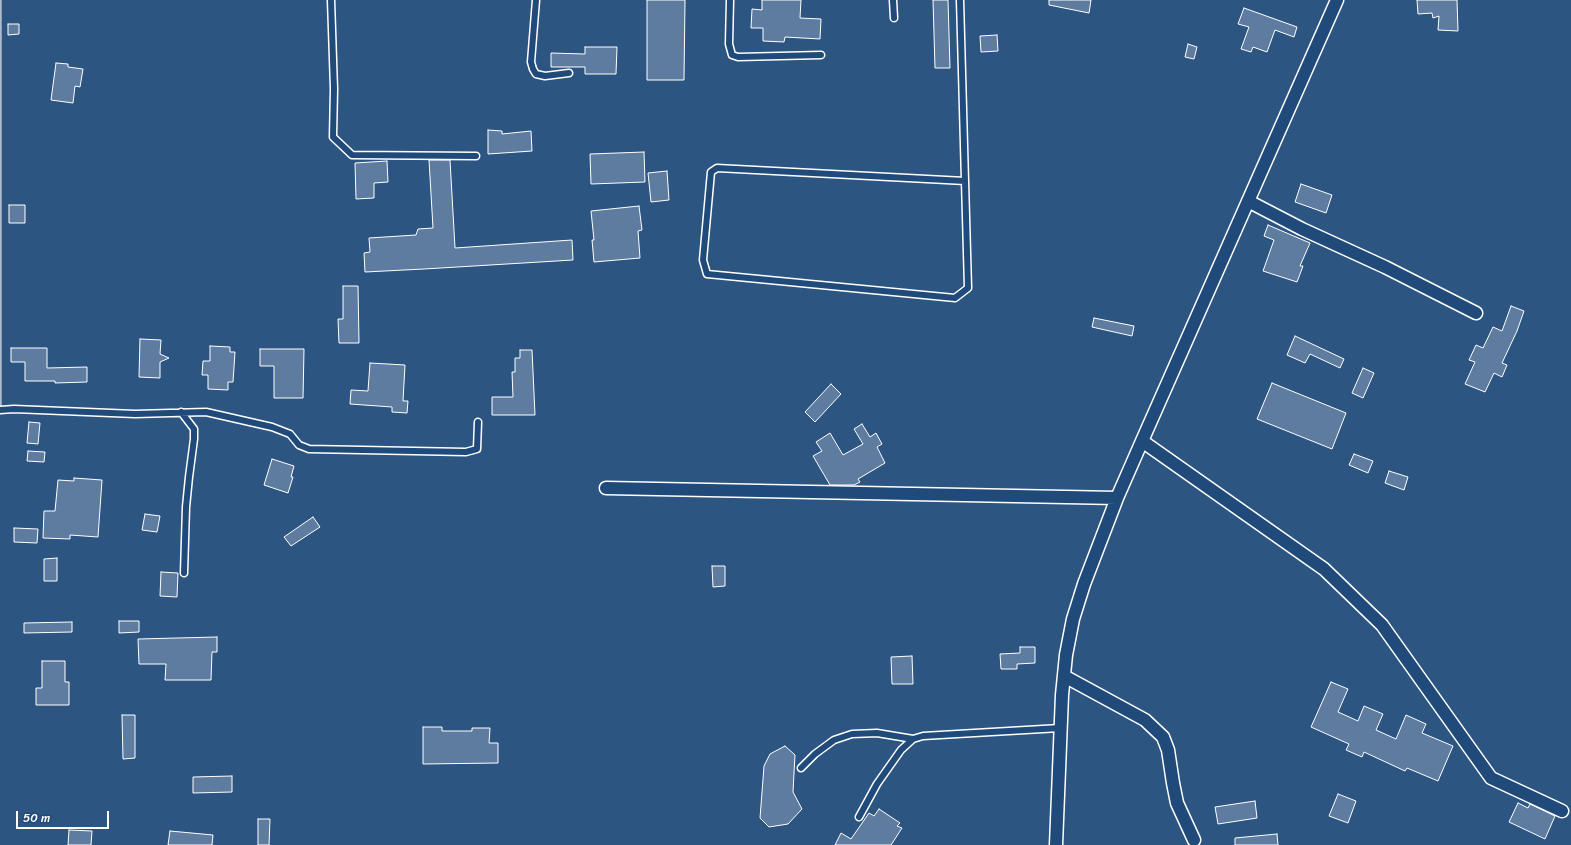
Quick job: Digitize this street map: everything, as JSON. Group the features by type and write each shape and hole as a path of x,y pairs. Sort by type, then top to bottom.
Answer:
{"street":[{"path":"1056,845 1060,728 1066,655 1073,619 1084,584 1142,441 1337,0"},
{"path":"1248,201 1302,229 1385,267 1476,313"},
{"path":"1142,441 1324,569 1382,625 1491,778 1562,811"},
{"path":"606,488 1118,498"},
{"path":"1064,676 1145,720 1163,737 1168,750 1177,803 1194,840"}],"lane":[{"path":"331,0 334,89 333,137 352,155 476,156"},
{"path":"536,0 531,62 533,69 536,74 545,76 569,73"},
{"path":"730,0 729,44 732,55 738,57 821,55"},
{"path":"893,0 894,18"},
{"path":"960,0 965,180 968,288 955,298 707,274 703,260 711,172 717,168 965,180"},
{"path":"0,410 14,409 135,414 206,412 272,427 290,434 299,445 309,449 466,452 477,449 478,422"},
{"path":"181,412 194,429 186,507 184,573"},
{"path":"800,768 815,754 834,740 852,734 876,734 913,739 923,736 1060,728"},
{"path":"859,816 877,784 901,750 913,739"}],"building":[{"path":"647,0 685,0 684,80 647,80"},
{"path":"762,0 801,0 800,18 821,19 820,39 785,37 784,42 763,41 763,28 751,28 752,9 762,10"},
{"path":"933,0 948,0 950,68 935,68"},
{"path":"1049,0 1091,0 1089,13 1049,5"},
{"path":"1417,0 1457,0 1458,31 1438,30 1439,16 1433,18 1432,13 1418,14"},
{"path":"1244,8 1297,27 1294,37 1275,30 1267,52 1253,47 1251,52 1241,49 1249,27 1238,24"},
{"path":"8,24 19,24 19,34 8,35"},
{"path":"997,35 998,51 981,52 980,36"},
{"path":"1188,44 1197,47 1194,59 1185,57"},
{"path":"585,47 617,47 616,74 585,74 585,67 551,67 551,53 585,54"},
{"path":"56,63 68,64 68,67 83,69 80,87 75,86 73,103 51,100"},
{"path":"488,130 502,131 502,134 531,131 532,151 488,154"},
{"path":"644,152 645,182 591,184 590,154"},
{"path":"429,160 450,160 455,248 572,240 573,260 365,272 364,253 370,252 369,238 416,235 418,229 433,228"},
{"path":"387,161 388,182 374,183 374,198 356,199 355,163"},
{"path":"667,171 669,200 651,202 648,173"},
{"path":"1301,184 1332,195 1326,213 1295,202"},
{"path":"9,205 25,205 25,223 9,223"},
{"path":"639,206 642,230 638,231 640,258 594,262 592,240 594,240 591,211"},
{"path":"1268,225 1310,243 1300,266 1303,266 1297,282 1263,271 1274,240 1264,236"},
{"path":"343,286 358,286 359,343 339,343 338,319 343,319"},
{"path":"1511,306 1524,311 1517,331 1502,363 1507,365 1502,377 1494,373 1485,392 1465,384 1475,362 1469,360 1476,345 1483,348 1493,327 1502,331"},
{"path":"1094,318 1134,326 1132,336 1092,327"},
{"path":"1295,336 1344,359 1340,368 1310,354 1305,363 1287,355"},
{"path":"140,339 161,340 160,354 169,358 160,362 160,378 139,377"},
{"path":"210,346 230,347 230,352 235,352 233,382 228,382 228,390 208,389 208,375 202,375 203,361 210,361"},
{"path":"11,348 47,348 47,368 87,367 87,382 55,383 55,381 25,381 25,362 11,362"},
{"path":"260,349 304,349 303,398 274,398 274,366 260,366"},
{"path":"520,350 532,350 535,415 492,415 492,397 513,397 512,372 515,372 515,358 520,358"},
{"path":"370,363 405,365 403,401 408,401 407,413 392,412 392,407 350,404 351,390 368,391"},
{"path":"1363,368 1374,373 1363,398 1352,393"},
{"path":"1272,383 1346,413 1332,449 1257,419"},
{"path":"831,384 841,394 815,422 805,412"},
{"path":"29,422 40,423 38,444 27,443"},
{"path":"862,424 870,437 876,433 882,444 877,447 885,463 858,479 860,482 854,485 830,485 813,456 822,451 816,442 830,433 843,455 863,444 854,429"},
{"path":"28,451 45,452 44,462 27,461"},
{"path":"1354,454 1373,461 1368,473 1349,465"},
{"path":"272,459 294,466 291,477 293,477 288,493 264,485"},
{"path":"1389,471 1408,477 1404,490 1385,483"},
{"path":"74,478 102,480 98,537 70,535 70,539 43,538 44,511 55,511 58,480 74,481"},
{"path":"145,514 160,516 157,532 142,530"},
{"path":"313,517 320,527 291,546 284,537"},
{"path":"14,528 38,529 37,543 14,542"},
{"path":"57,558 57,581 44,581 44,559"},
{"path":"712,566 725,566 725,586 713,587"},
{"path":"161,572 178,573 177,597 160,596"},
{"path":"119,621 139,621 139,632 119,633"},
{"path":"72,622 72,632 24,633 24,623"},
{"path":"217,637 217,652 212,652 211,680 165,680 166,664 139,664 138,639"},
{"path":"1020,647 1035,647 1035,663 1017,664 1017,669 1001,669 1000,654 1020,653"},
{"path":"912,656 913,684 892,684 891,657"},
{"path":"42,661 65,661 65,682 69,682 69,705 36,705 36,688 42,688"},
{"path":"1331,682 1348,689 1338,712 1358,721 1364,706 1383,714 1376,730 1396,739 1406,715 1426,724 1422,733 1453,746 1438,781 1407,768 1405,771 1364,752 1362,757 1346,750 1349,744 1311,727"},
{"path":"122,715 135,715 135,758 123,759"},
{"path":"423,727 442,727 442,731 472,731 472,728 490,728 489,743 498,743 498,763 423,764"},
{"path":"785,746 795,755 793,792 802,809 788,824 769,827 760,818 764,766 770,754"},
{"path":"232,776 232,792 193,793 193,777"},
{"path":"1338,794 1356,801 1348,823 1329,816"},
{"path":"1255,801 1257,818 1218,824 1215,807"},
{"path":"1518,803 1528,808 1530,804 1555,816 1545,839 1509,822"},
{"path":"879,809 900,823 897,826 902,828 891,845 835,845 841,833 851,839 869,813 874,816"},
{"path":"258,819 270,819 269,845 258,845"},
{"path":"69,830 92,831 91,845 68,845"},
{"path":"170,831 213,835 212,845 168,845"},
{"path":"1277,834 1278,845 1235,845 1235,838"}],"waterway":[{"path":"0,0 0,407"}]}
